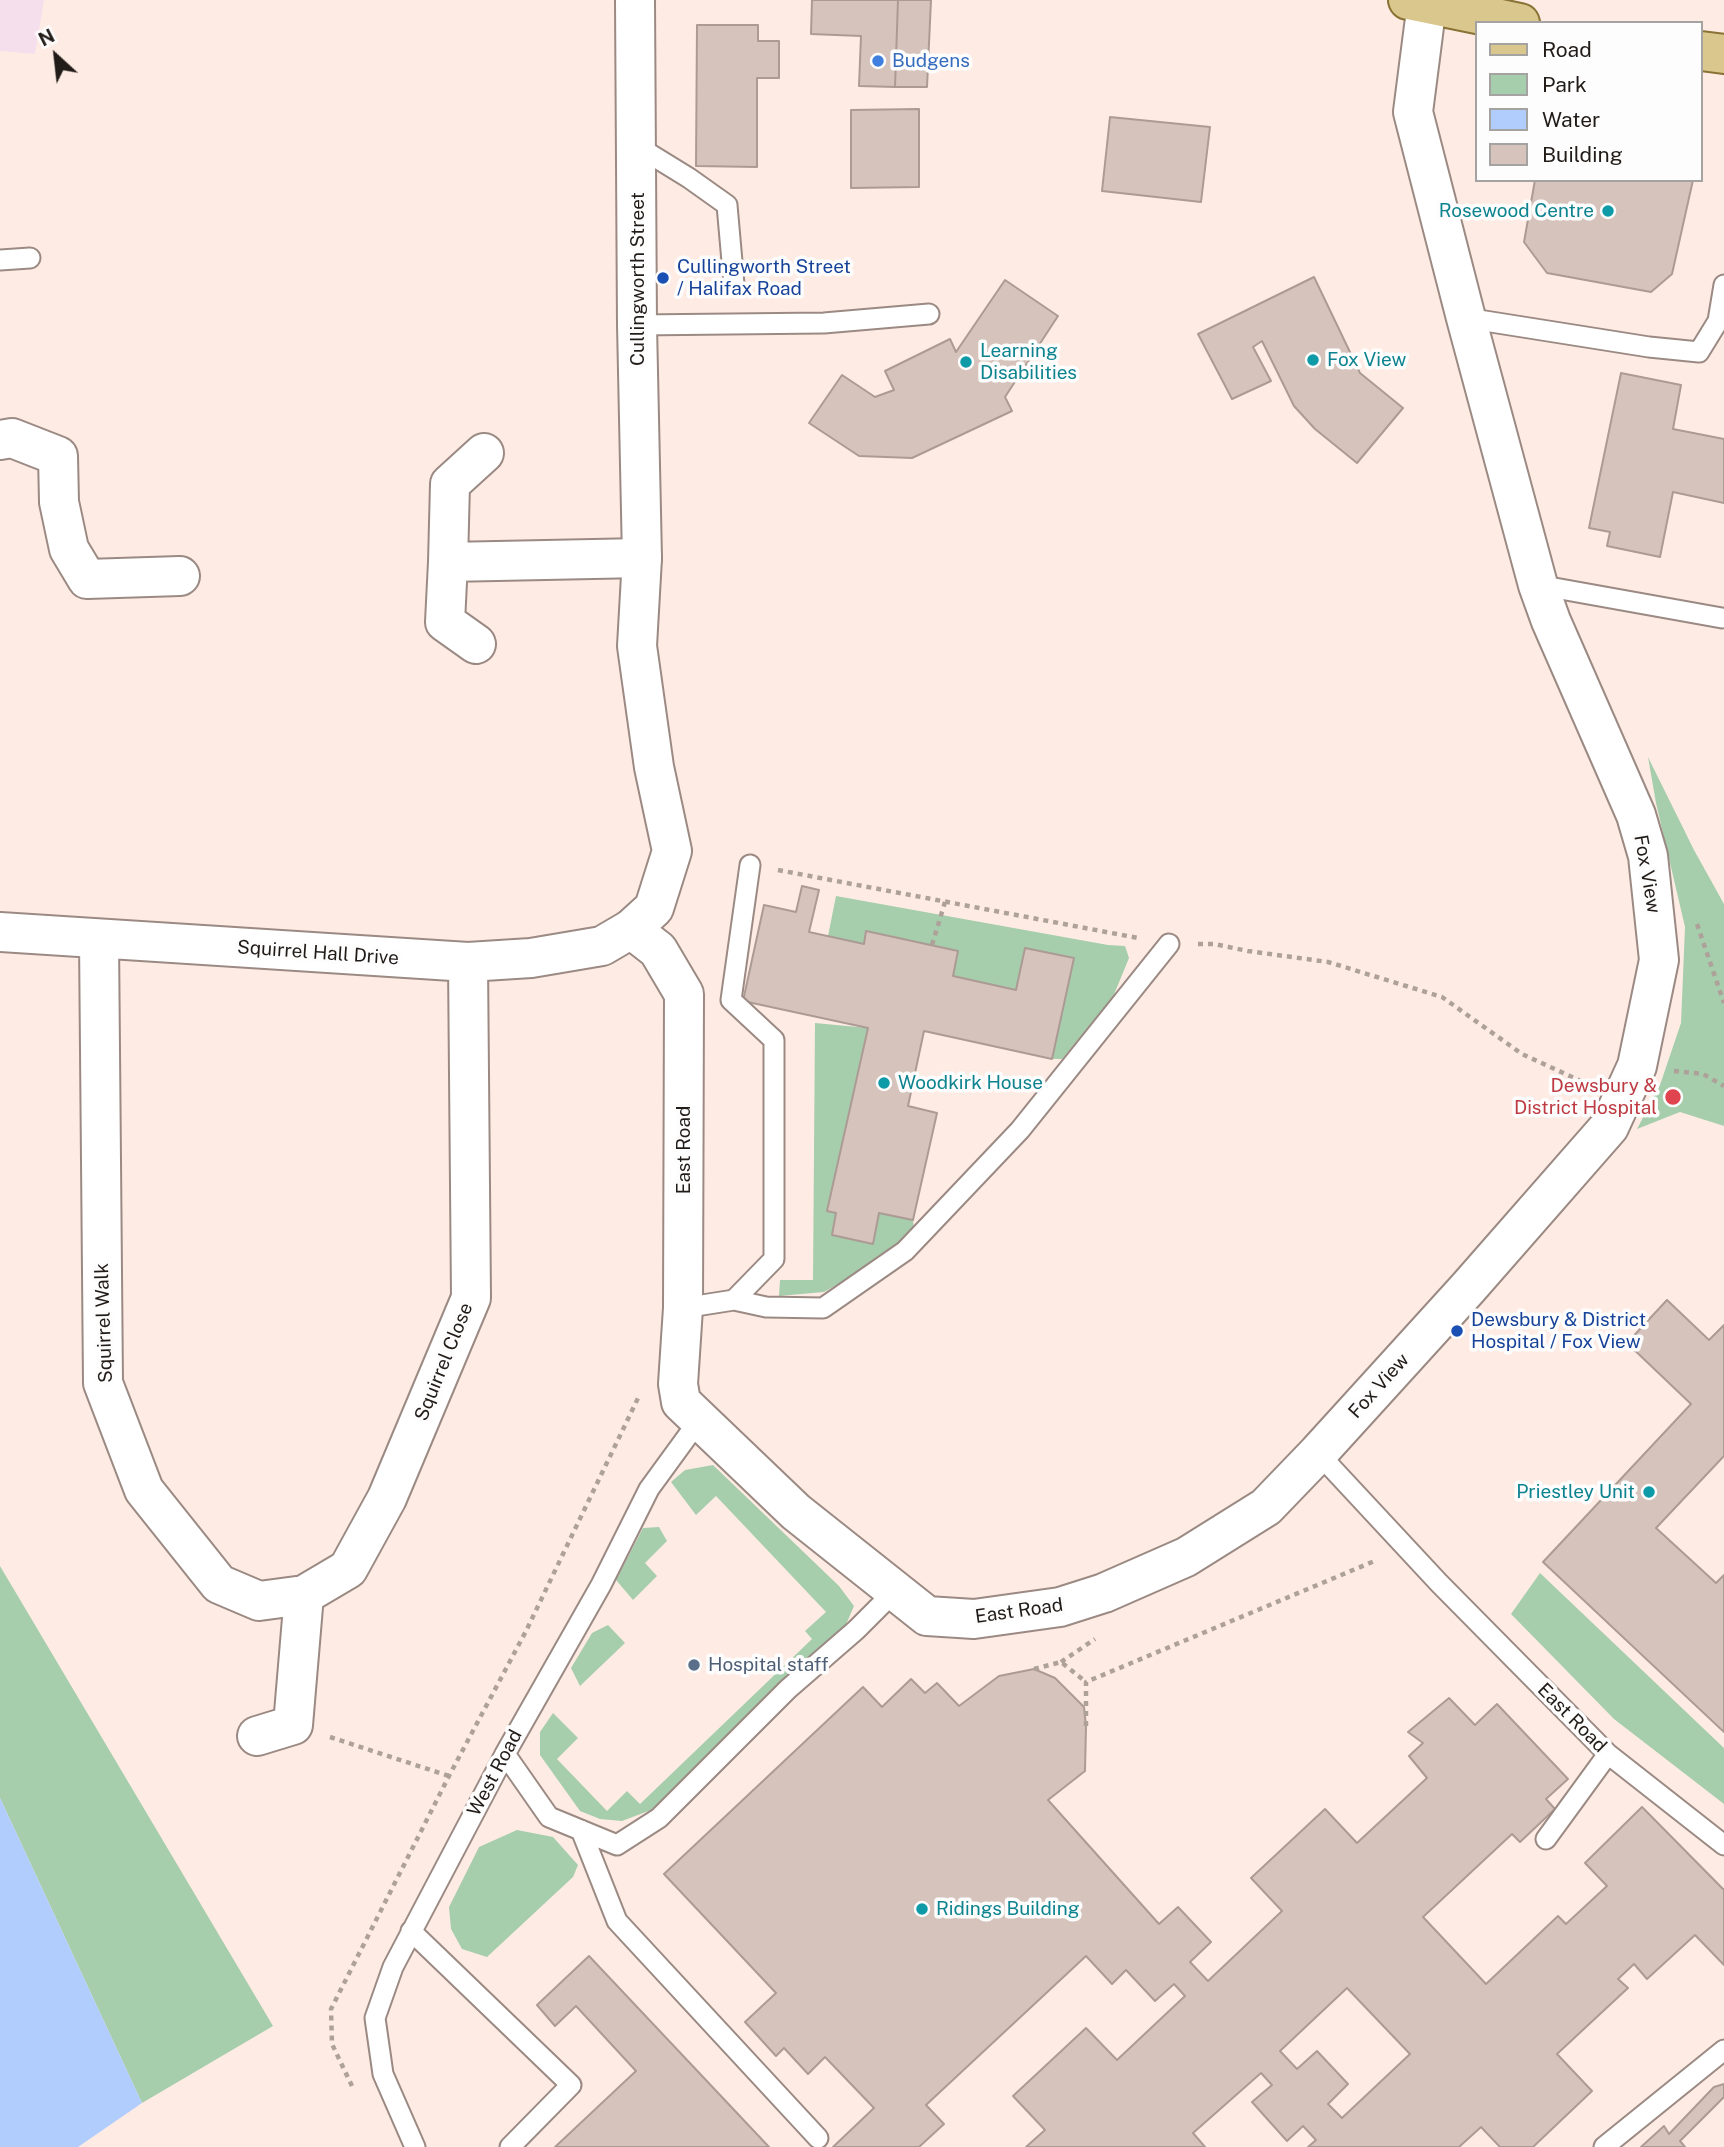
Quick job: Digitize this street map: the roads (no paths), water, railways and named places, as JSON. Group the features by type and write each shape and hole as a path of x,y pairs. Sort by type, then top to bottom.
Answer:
{"main road":[{"path":"1417,1 1511,21"},
{"path":"1703,51 1724,54"}],"street":[{"name":"Cullingworth Street","path":"631,929 654,908 672,851 654,767 638,646 642,558 635,0"},
{"name":"Fox View","path":"1318,1453 1609,1127 1637,1066 1659,960 1648,856 1636,815 1551,621 1538,585 1413,113 1417,1"},
{"path":"0,440 12,438 58,456 59,502 69,549 86,579 180,576"},
{"path":"476,644 446,622 450,484 484,453"},
{"path":"448,562 642,558"},
{"name":"Squirrel Hall Drive","path":"0,932 468,962 531,958 602,946 631,929"},
{"name":"East Road","path":"631,929 658,950 684,994 683,1308 678,1384 681,1402 796,1512 894,1592 927,1616 974,1619 1060,1607 1104,1593 1186,1557 1266,1507 1318,1453"},
{"name":"Squirrel Walk","path":"99,939 103,1383 144,1490 219,1584 258,1601 304,1595"},
{"name":"Squirrel Close","path":"304,1595 348,1569 387,1498 471,1298 468,962"},
{"path":"257,1736 293,1725 304,1595"}],"lane":[{"path":"637,146 689,177 727,205 734,284"},
{"path":"0,260 30,258"},
{"path":"1466,318 1649,347 1699,352 1718,321 1724,285"},
{"path":"638,325 824,324 929,314"},
{"path":"1538,585 1722,618"},
{"path":"734,1300 774,1259 774,1040 731,1000 750,864"},
{"path":"683,1308 734,1300 766,1307 822,1308 905,1251 1020,1130 1169,944"},
{"name":"West Road","path":"415,2147 383,2074 375,2018 393,1968 505,1754 601,1585 649,1489 700,1419"},
{"name":"East Road","path":"1318,1453 1439,1583 1608,1754 1724,1845"},
{"path":"505,1754 548,1817 617,1845 659,1818 788,1689 856,1630 894,1592"},
{"path":"1546,1839 1608,1754"},
{"path":"582,1830 617,1921 818,2138"},
{"path":"411,1931 571,2085 510,2147"},
{"path":"1604,2147 1724,2050"}],"water":[{"path":"0,1798 142,2103 78,2147 0,2147"}],"place":[{"name":"Budgens","path":"878,61"},
{"name":"Rosewood Centre","path":"1608,211"},
{"name":"Cullingworth Street / Halifax Road","path":"663,278"},
{"name":"Fox View","path":"1313,360"},
{"name":"Learning Disabilities","path":"966,362"},
{"name":"Woodkirk House","path":"884,1083"},
{"name":"Dewsbury & District Hospital","path":"1673,1097"},
{"name":"Dewsbury & District Hospital / Fox View","path":"1457,1331"},
{"name":"Priestley Unit","path":"1649,1492"},
{"name":"Hospital staff","path":"694,1665"},
{"name":"Ridings Building","path":"922,1909"}]}
